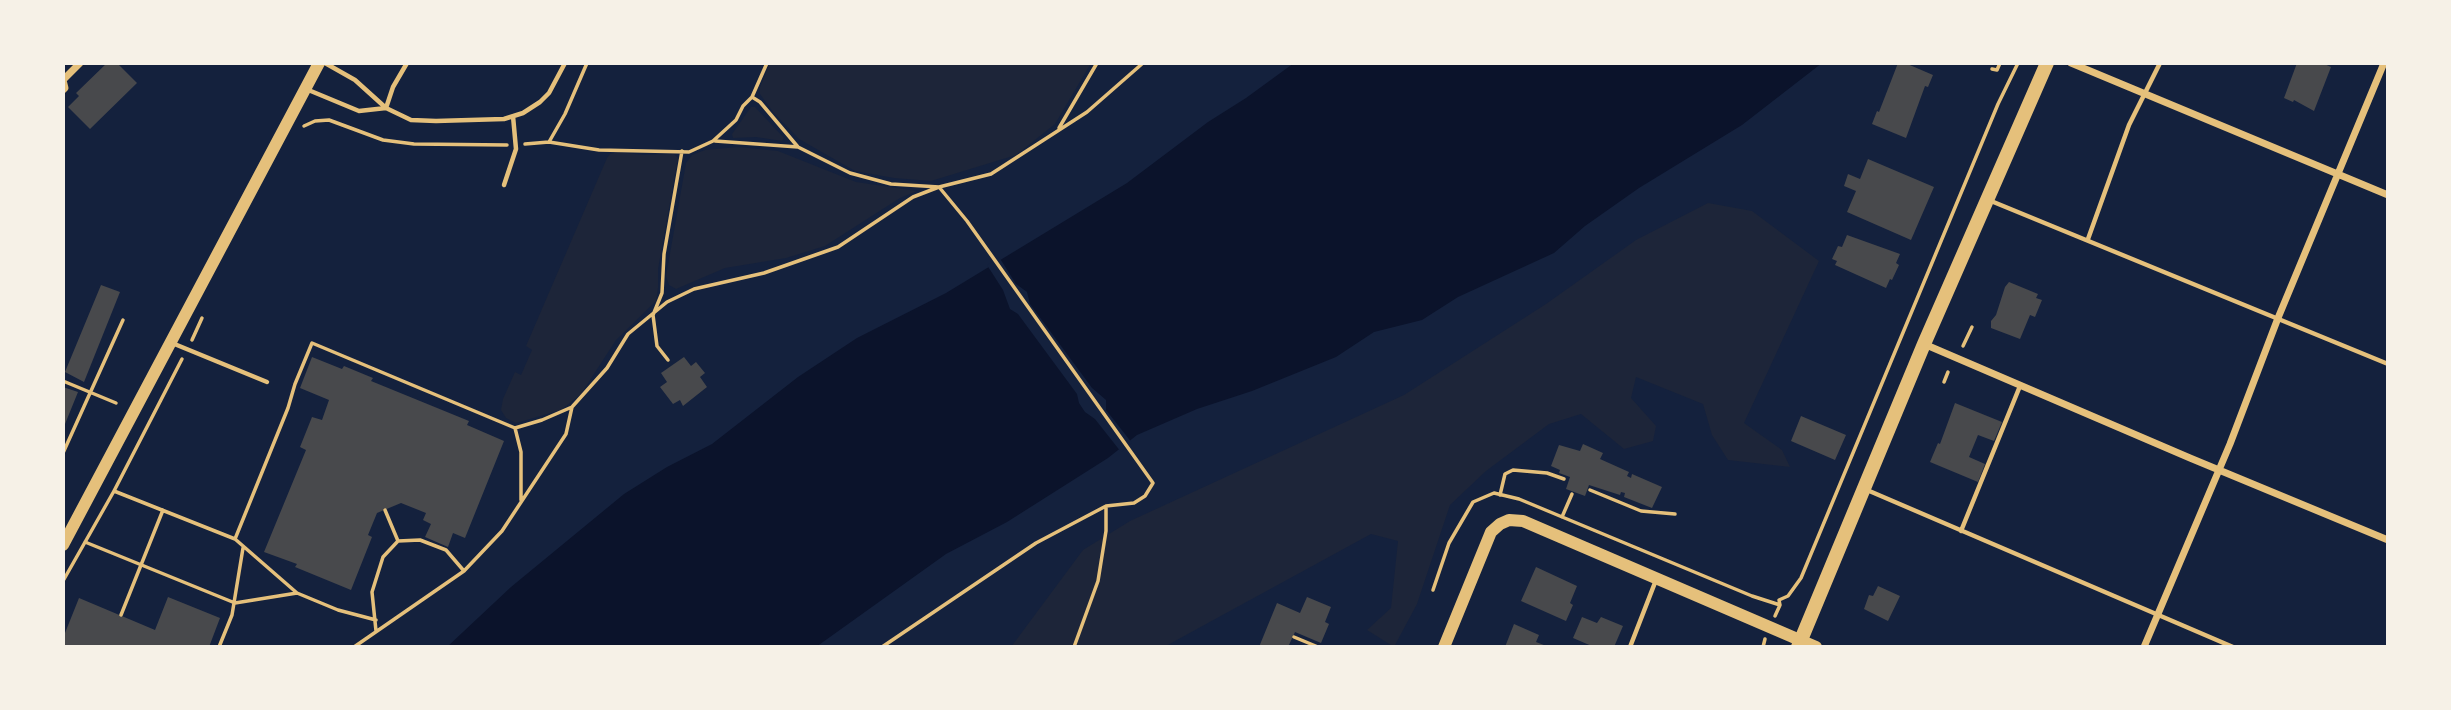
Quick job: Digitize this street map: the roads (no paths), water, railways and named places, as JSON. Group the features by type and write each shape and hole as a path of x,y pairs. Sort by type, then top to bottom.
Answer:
{"main road":[{"path":"1799,644 1924,344 2047,63"}],"street":[{"path":"63,90 63,80 80,63"},
{"path":"63,545 319,63"},
{"path":"2071,63 2388,195"},
{"path":"2144,647 2384,63"},
{"path":"1924,344 2388,540"},
{"path":"1444,647 1491,532 1509,520 1523,521 1799,644 1816,647"}],"lane":[{"path":"325,63 355,80 386,108 411,120 493,120 513,116 540,102 549,93 565,63"},
{"path":"386,108 393,88 407,63"},
{"path":"2088,239 2129,125 2160,63"},
{"path":"306,88 359,111 386,108"},
{"path":"504,185 516,145 513,116"},
{"path":"1987,199 2388,364"},
{"path":"172,343 267,382"},
{"path":"1961,531 2020,385"},
{"path":"1864,489 2232,647"},
{"path":"1630,647 1657,579"}]}
